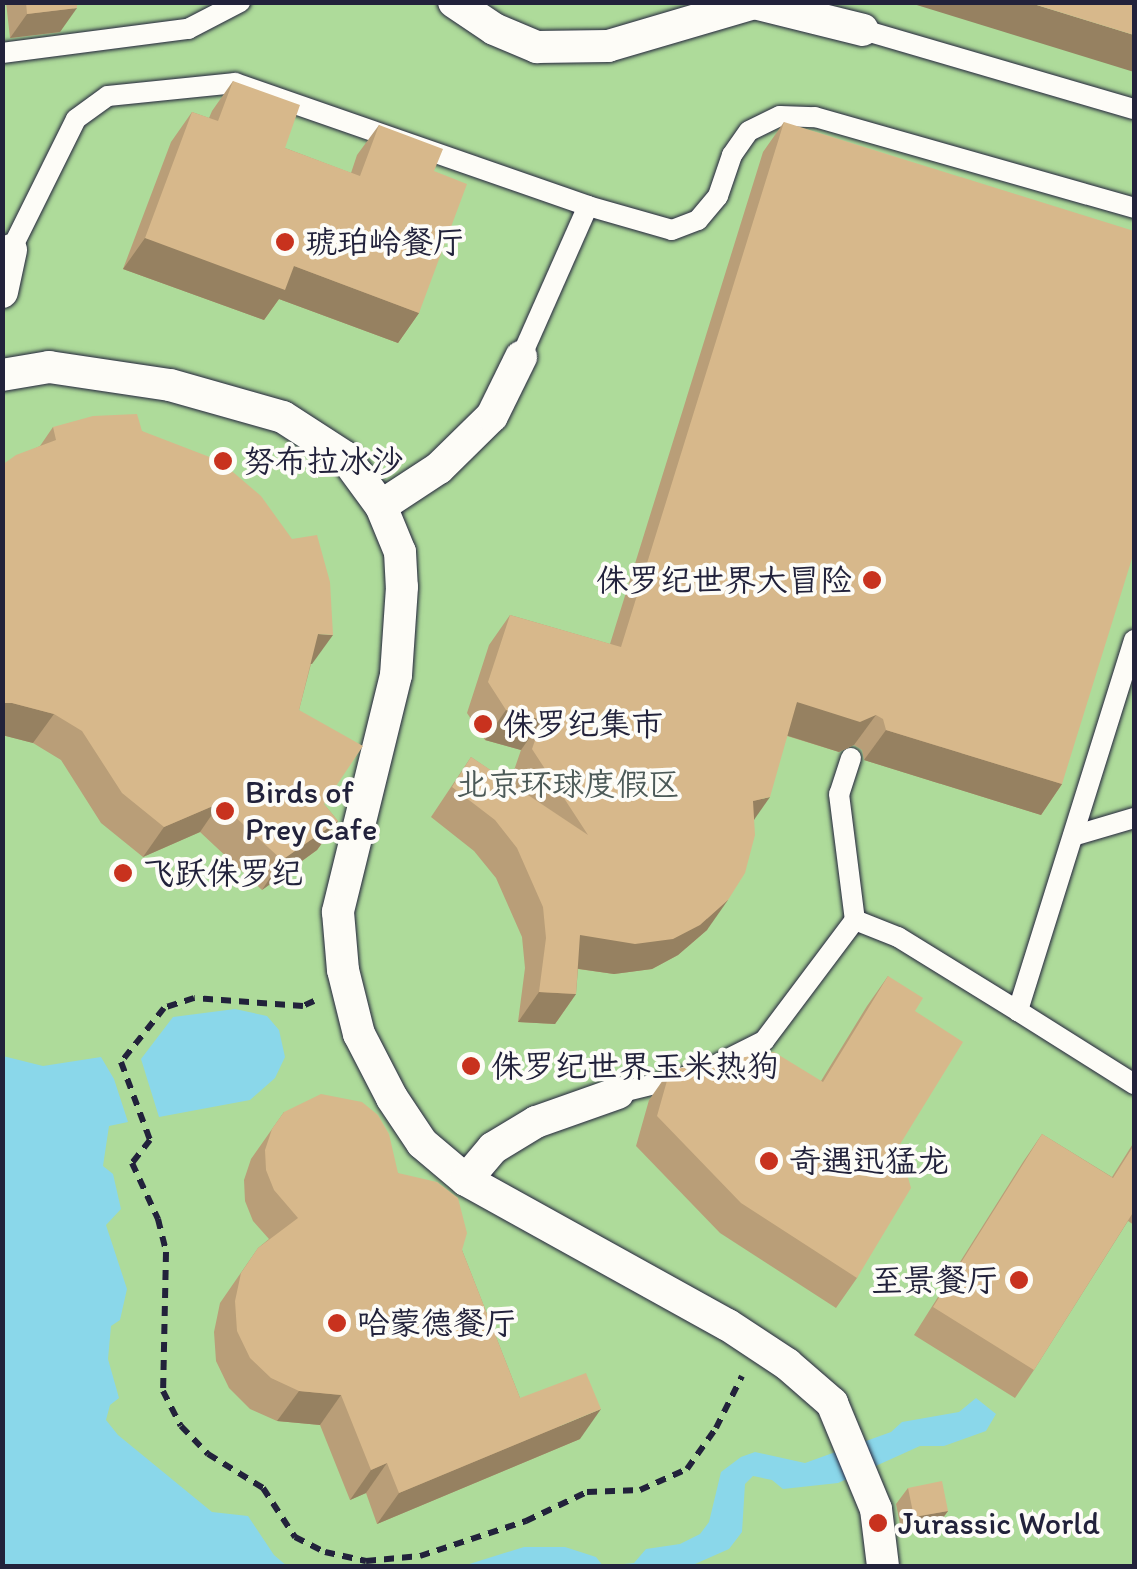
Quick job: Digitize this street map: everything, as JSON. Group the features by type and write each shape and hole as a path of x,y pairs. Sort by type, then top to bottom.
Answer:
{"street":[{"path":"454,2 494,30 537,47 608,46 754,3 864,30"},
{"path":"2,292 11,250"},
{"path":"381,506 440,468 492,416 520,357"},
{"path":"2,375 49,368 170,385 283,417 346,457 381,506 400,552 402,588 396,674 338,912 348,986 360,1034 392,1098 422,1142 466,1180 758,1344 832,1403 844,1422 876,1509 883,1566"},
{"path":"466,1180 493,1148 536,1122 618,1093"}],"lane":[{"path":"2,53 188,29 240,2"},
{"path":"864,30 1134,109"},
{"path":"11,250 76,119 108,96 235,82 588,206 672,230 698,220 718,196 732,155 749,130 780,116 815,117 1134,208"},
{"path":"520,357 588,206"},
{"path":"1018,1011 1134,640"},
{"path":"618,1093 700,1073 764,1041 855,920 839,794 851,758"},
{"path":"1073,836 1134,818"},
{"path":"855,920 898,937 1134,1084"}],"path":[{"path":"348,986 303,1006 194,998 164,1008 121,1062 150,1140 132,1163 158,1219 166,1252 164,1391 182,1426 208,1454 263,1488 296,1536 325,1552 366,1561 420,1556 526,1521 587,1492 640,1490 687,1469 716,1428 758,1344"}],"green space":[{"name":"北京环球度假区","path":"3,3 1134,3 1134,1566 3,1566"}],"water":[{"path":"235,1009 267,1016 279,1030 285,1057 275,1078 250,1100 159,1117 141,1059 173,1017"},
{"path":"3,1056 43,1066 101,1057 114,1079 128,1122 109,1126 103,1166 113,1174 121,1209 106,1225 127,1289 120,1320 111,1326 108,1359 119,1398 110,1405 106,1420 118,1435 212,1512 248,1516 274,1555 287,1566 3,1566"},
{"path":"976,1398 996,1414 986,1431 944,1446 920,1446 838,1483 783,1489 772,1480 753,1476 745,1484 742,1532 729,1549 695,1564 605,1566 634,1563 646,1549 680,1544 700,1534 709,1522 721,1472 741,1457 755,1452 805,1463 891,1432 902,1422 959,1412"},
{"path":"524,1547 565,1547 596,1557 603,1566 463,1566"}],"building":[{"path":"26,2 77,2 77,8 27,14"},
{"path":"1027,2 1134,2 1134,35"},
{"name":"琥珀岭餐厅","path":"233,81 300,105 285,148 360,176 379,125 443,149 434,171 467,184 419,313 294,266 285,290 145,238 192,112 218,121"},
{"name":"侏罗纪世界大冒险","path":"784,122 1134,231 1134,552 1062,784 886,730 883,719 876,715 860,722 797,702 770,797 753,801 755,835 745,873 728,900 700,925 673,939 635,944 580,935 576,994 539,992 546,938 543,907 517,848 495,820 452,787 471,757 588,835 532,749 542,720 506,710 488,682 510,615 621,647"},
{"path":"137,414 142,431 220,461 261,496 292,539 317,535 330,582 333,635 318,634 299,710 363,746 324,804 338,821 282,860 220,803 164,827 122,793 82,731 54,714 2,703 2,465 16,455 56,440 53,427 93,416"},
{"name":"奇遇迅猛龙","path":"888,976 923,998 915,1011 963,1042 899,1146 911,1188 857,1278 741,1203 657,1116 670,1070 774,1052 823,1082"},
{"name":"哈蒙德餐厅","path":"321,1094 362,1102 378,1115 389,1134 398,1173 437,1182 458,1198 467,1233 462,1250 520,1398 586,1373 601,1409 399,1493 387,1463 371,1470 341,1395 299,1391 271,1378 250,1358 237,1331 235,1301 241,1273 258,1248 298,1218 274,1190 266,1170 265,1150 272,1129 284,1112"},
{"name":"至景餐厅","path":"1042,1134 1113,1178 1134,1145 1134,1211 1034,1370 933,1307"},
{"path":"942,1481 948,1511 914,1517 908,1488"}],"place":[{"name":"琥珀岭餐厅","path":"285,242"},
{"name":"努布拉冰沙","path":"223,461"},
{"name":"侏罗纪世界大冒险","path":"872,580"},
{"name":"侏罗纪集市","path":"483,724"},
{"name":"Birds of Prey Cafe","path":"225,811"},
{"name":"飞跃侏罗纪","path":"123,873"},
{"name":"侏罗纪世界玉米热狗","path":"471,1066"},
{"name":"奇遇迅猛龙","path":"769,1161"},
{"name":"至景餐厅","path":"1019,1280"},
{"name":"哈蒙德餐厅","path":"337,1323"},
{"name":"Jurassic World","path":"878,1523"}]}
